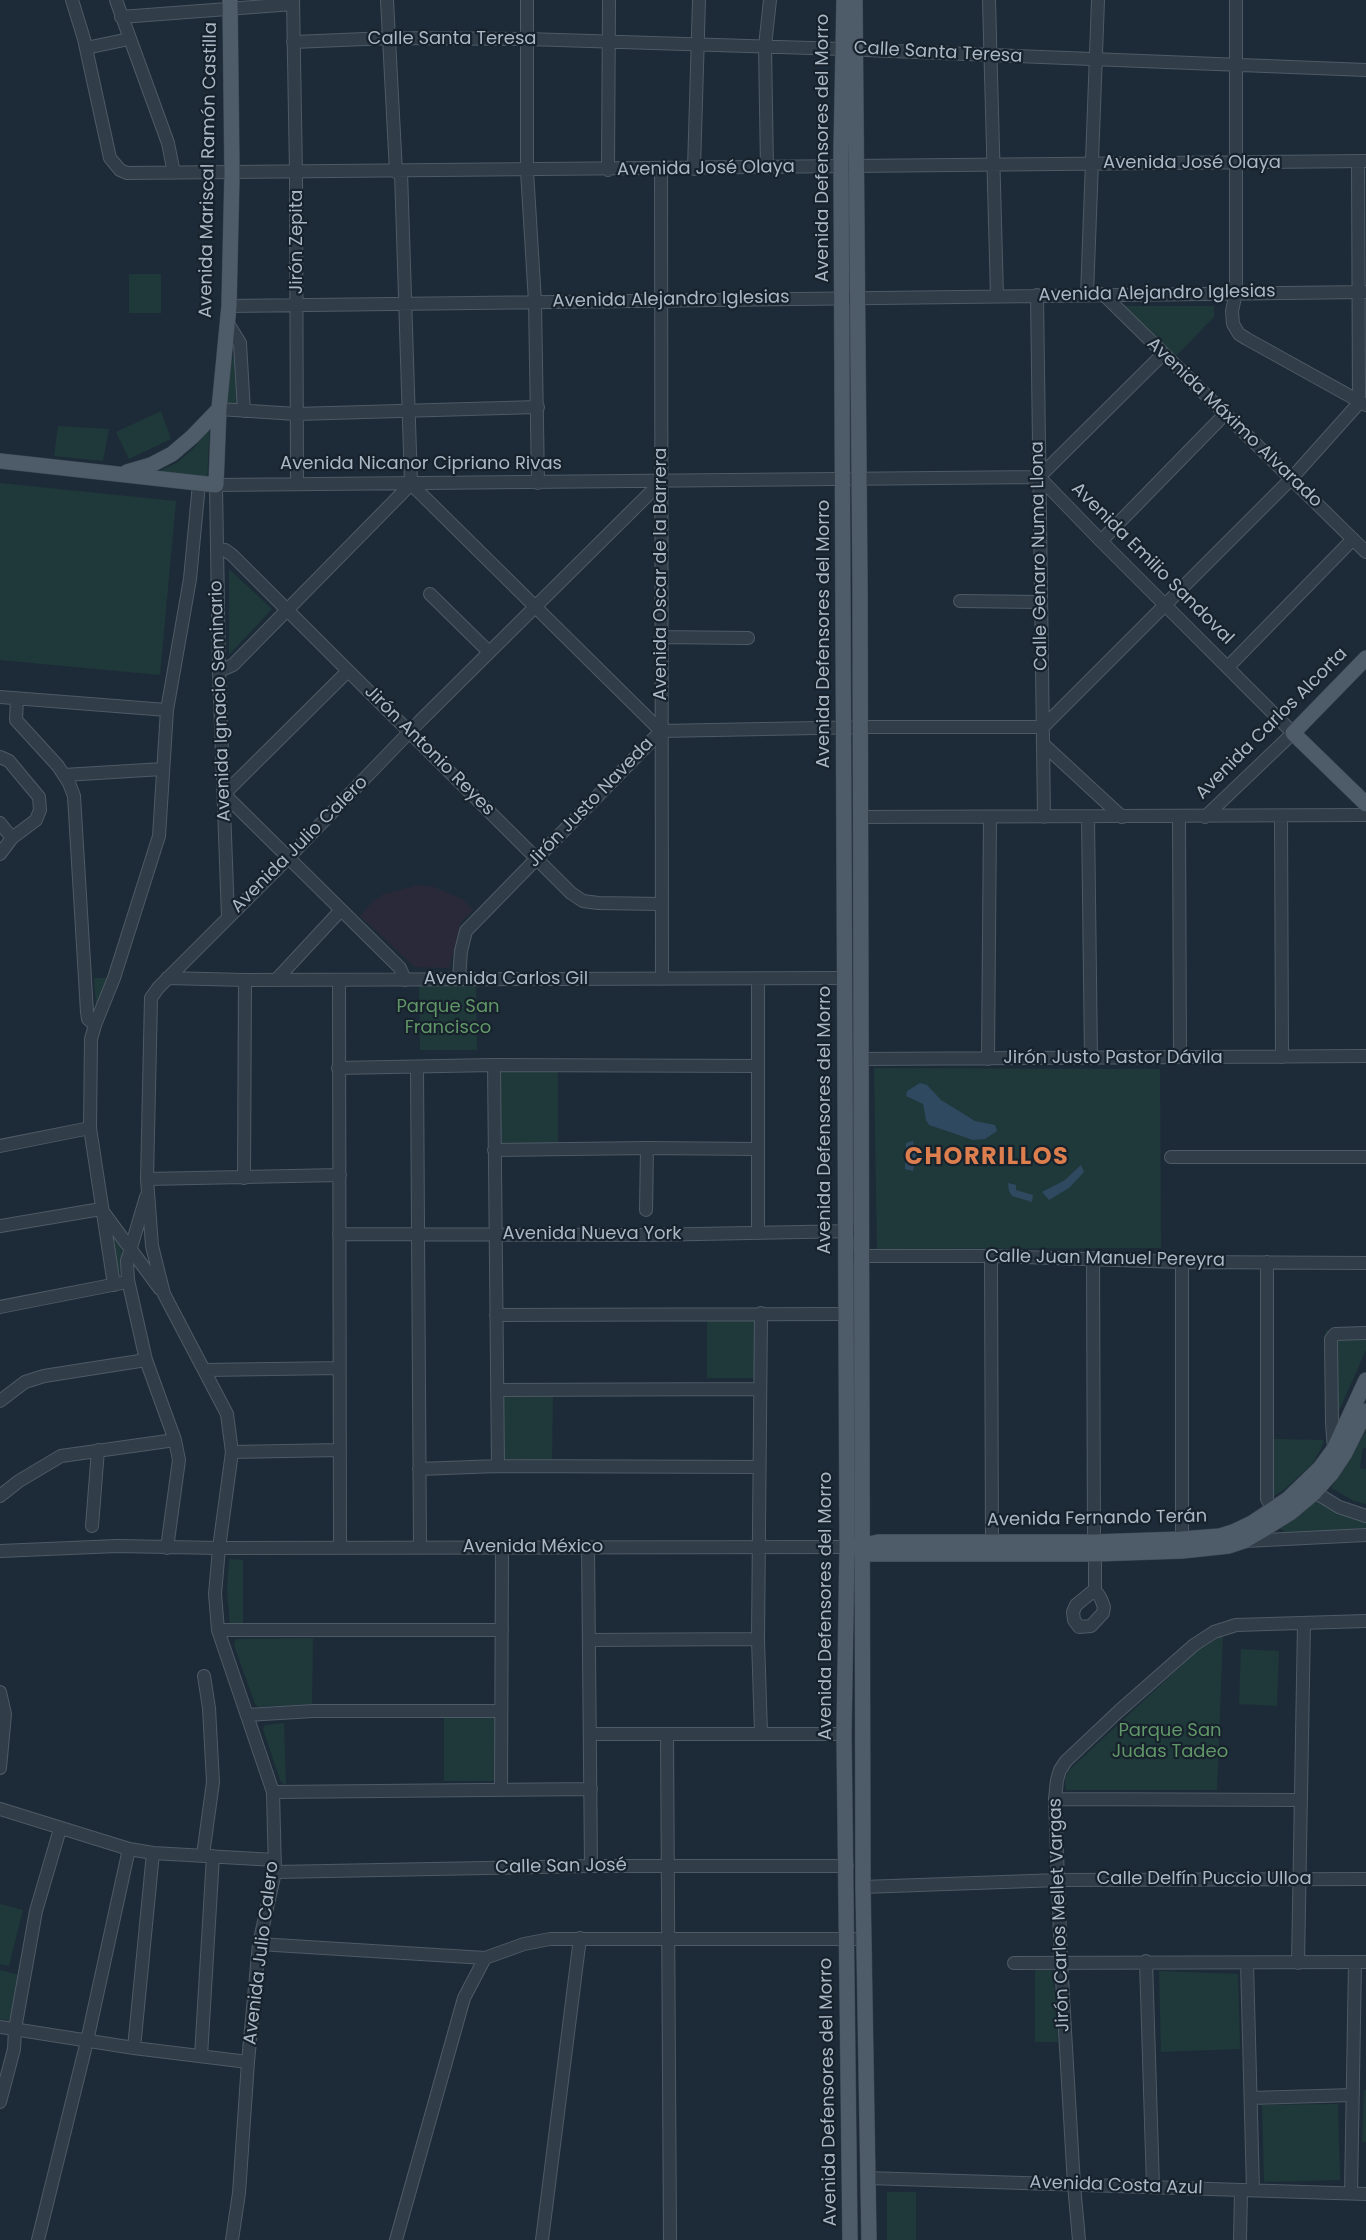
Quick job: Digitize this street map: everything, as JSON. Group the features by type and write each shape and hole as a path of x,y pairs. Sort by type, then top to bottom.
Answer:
{"main road":[{"name":"Avenida Defensores del Morro","path":"844,0 848,49 848,167 842,298 860,728 860,1059 852,1231"},
{"name":"Avenida Defensores del Morro","path":"848,49 855,0"},
{"name":"Avenida Mariscal Ramón Castilla","path":"216,485 219,409 229,306 232,174 230,4"},
{"name":"Avenida Defensores del Morro","path":"848,167 858,299 843,728 844,978 863,1546 863,1887 869,2240"},
{"path":"116,475 151,465 172,454 219,409"},
{"name":"Avenida Nicanor Cipriano Rivas","path":"0,461 216,485"},
{"name":"Avenida Carlos Alcorta","path":"1293,733 1364,663"},
{"name":"Avenida Emilio Sandoval","path":"1293,733 1366,804"},
{"name":"Avenida Defensores del Morro","path":"850,2240 844,1734 847,1547 844,1314 852,1256"},
{"name":"Avenida Fernando Terán","path":"847,1547 863,1546 870,1542 992,1548 1095,1548 1225,1546 1244,1541 1290,1513 1309,1489 1334,1449 1366,1380"},
{"name":"Avenida Fernando Terán","path":"1182,1545 1233,1532 1331,1474 1345,1453 1366,1411"}],"street":[{"path":"72,0 86,48 129,39"},
{"path":"116,0 168,143 174,173"},
{"path":"387,0 405,304 411,484 661,731"},
{"path":"527,0 527,171 535,302 538,483"},
{"path":"608,170 609,0"},
{"path":"694,169 699,0"},
{"path":"767,168 765,46 770,0"},
{"path":"989,0 997,296"},
{"path":"1087,295 1090,164 1098,0"},
{"path":"1236,0 1238,65 1236,293 1232,318 1235,328 1239,334 1363,404"},
{"path":"121,17 230,4 293,2"},
{"name":"Jirón Zepita","path":"293,2 297,484"},
{"name":"Calle Santa Teresa","path":"293,42 388,38 609,41 1366,70"},
{"name":"Avenida José Olaya","path":"86,48 110,158 120,170 127,173 232,174 1362,161"},
{"path":"1043,727 1363,404 1362,161"},
{"name":"Avenida Oscar de la Barrera","path":"661,169 662,979"},
{"name":"Avenida Alejandro Iglesias","path":"229,306 1362,292"},
{"name":"Avenida Máximo Alvarado","path":"1103,294 1366,552"},
{"name":"Calle Genaro Numa Llona","path":"1037,296 1044,817"},
{"path":"227,322 240,344 244,411"},
{"path":"851,478 1039,477 1163,354"},
{"path":"219,409 296,414 538,407"},
{"path":"1101,541 1225,414"},
{"name":"Avenida Emilio Sandoval","path":"1039,477 1293,733"},
{"name":"Avenida Nicanor Cipriano Rivas","path":"216,485 661,482 851,478"},
{"name":"Avenida Julio Calero","path":"232,2240 239,2193 259,1944 275,1866 273,1792 218,1630 215,1594 232,1452 226,1414 164,1294 152,1246 147,1179 151,999 167,978 288,858 409,732 661,482"},
{"path":"114,1285 90,1128 91,1039 114,978 156,849 160,822 167,710 190,579 199,483"},
{"path":"219,670 233,665 411,484"},
{"name":"Avenida Ignacio Seminario","path":"216,485 219,670 228,917"},
{"path":"1228,667 1353,539"},
{"name":"Jirón Antonio Reyes","path":"217,549 225,550 232,555 571,893 583,901 661,904"},
{"path":"430,594 489,652"},
{"path":"960,601 1041,602"},
{"path":"661,637 748,638"},
{"path":"348,671 224,794 400,968 405,980"},
{"path":"0,697 167,710"},
{"path":"17,699 15,717 18,724 58,766 69,783 76,808 87,1012 88,1019 95,1025"},
{"name":"Jirón Justo Naveda","path":"459,979 460,951 466,931 661,731 1043,727"},
{"name":"Avenida Carlos Alcorta","path":"1205,817 1293,733"},
{"path":"1043,744 1122,817"},
{"path":"0,757 9,761 39,797 40,810 36,820 12,838 1,850"},
{"path":"64,775 163,769"},
{"path":"860,817 1366,815"},
{"path":"988,1059 990,817"},
{"path":"1088,817 1091,1058"},
{"path":"1179,817 1180,1057"},
{"path":"1281,817 1282,1057"},
{"path":"0,823 12,838"},
{"path":"276,980 340,910"},
{"name":"Avenida Carlos Gil","path":"167,978 405,980 844,978"},
{"path":"758,979 758,1233"},
{"path":"244,1178 246,980"},
{"path":"339,980 340,1547"},
{"name":"Jirón Justo Pastor Dávila","path":"860,1059 1366,1056"},
{"path":"338,1068 494,1065 758,1066"},
{"path":"494,1065 498,1466"},
{"path":"417,1068 420,1547"},
{"path":"0,1146 90,1128"},
{"path":"646,1210 647,1148"},
{"path":"494,1150 758,1149"},
{"path":"1171,1157 1366,1157"},
{"path":"147,1179 340,1174"},
{"path":"148,1194 130,1247 127,1261 128,1280 146,1360 175,1440 179,1460 167,1548"},
{"path":"0,1226 101,1209"},
{"name":"Avenida Julio Calero","path":"101,1209 164,1294"},
{"name":"Avenida Nueva York","path":"339,1234 852,1231"},
{"name":"Calle Juan Manuel Pereyra","path":"852,1256 991,1256 1182,1262 1366,1263"},
{"path":"991,1256 992,1548"},
{"path":"1093,1258 1095,1592"},
{"path":"1182,1262 1182,1545"},
{"path":"1267,1262 1267,1499 1273,1510"},
{"path":"0,1307 114,1285 128,1280"},
{"path":"760,1313 758,1639 761,1734"},
{"path":"496,1315 844,1314"},
{"path":"1334,1449 1331,1339 1335,1334 1366,1333"},
{"path":"0,1401 25,1382 44,1376 146,1360"},
{"path":"205,1370 339,1369"},
{"path":"497,1390 759,1389"},
{"path":"0,1496 19,1480 62,1456 175,1440"},
{"path":"92,1526 98,1450"},
{"path":"232,1452 339,1450"},
{"path":"419,1469 498,1466 759,1467"},
{"path":"1309,1489 1339,1506 1366,1516"},
{"path":"1244,1541 1366,1535"},
{"name":"Avenida México","path":"0,1551 117,1546 167,1548 847,1547"},
{"path":"501,1789 502,1546"},
{"path":"588,1547 591,1866"},
{"name":"Jirón Carlos Mellet Vargas","path":"1079,2240 1061,1962 1055,1799 1057,1780 1066,1761 1194,1645 1214,1632 1236,1625 1366,1621"},
{"path":"1298,1963 1299,1800 1304,1623"},
{"path":"218,1630 502,1630"},
{"path":"589,1640 758,1639"},
{"path":"201,2056 208,1855 213,1782 209,1708 204,1676"},
{"path":"0,1692 5,1714 0,1768"},
{"path":"247,1715 313,1711 500,1711"},
{"path":"590,1734 844,1734"},
{"path":"667,1734 670,2240"},
{"path":"273,1792 591,1788"},
{"path":"1055,1799 1299,1800"},
{"name":"Calle San José","path":"0,1809 129,1849 153,1853 208,1855 275,1866 847,1866"},
{"path":"0,2102 14,2049 15,2029 36,1911 60,1829"},
{"path":"38,2240 87,2041 129,1849"},
{"path":"134,2048 153,1853"},
{"name":"Calle Delfín Puccio Ulloa","path":"863,1887 1059,1880 1366,1879"},
{"path":"542,2240 580,1938"},
{"path":"259,1944 485,1958 541,1941 580,1938 864,1939"},
{"path":"396,2240 464,1998 485,1958"},
{"path":"1146,1961 1153,2187"},
{"path":"1014,1963 1361,1962 1353,2095 1351,2193"},
{"path":"1240,2240 1247,2190 1251,2098 1247,1963"},
{"path":"0,2027 134,2048 248,2062"},
{"path":"1251,2098 1353,2095"},
{"name":"Avenida Costa Azul","path":"867,2178 1366,2194"}],"shaded area":[{"path":"419,885 434,887 462,899 473,910 461,922 449,968 415,967 360,916 372,902 384,894"}],"green space":[{"path":"129,274 161,274 161,313 129,313"},
{"path":"1123,306 1214,306 1214,317 1173,359"},
{"path":"234,351 240,405 222,405"},
{"path":"161,411 171,439 129,459 116,432"},
{"path":"58,426 109,429 103,461 54,456"},
{"path":"210,427 207,480 145,477 177,463 196,446"},
{"path":"0,483 176,501 160,675 0,660"},
{"path":"229,569 272,609 229,655"},
{"path":"94,978 107,978 96,1006"},
{"name":"Parque San Francisco","path":"419,985 476,985 477,1050 420,1050"},
{"path":"874,1068 1160,1069 1161,1248 877,1249"},
{"path":"501,1070 558,1070 558,1144 501,1143"},
{"path":"110,1229 116,1233 126,1269 118,1271"},
{"path":"707,1316 754,1317 754,1378 707,1378"},
{"path":"1366,1329 1366,1350 1329,1433 1326,1330"},
{"path":"503,1395 553,1396 552,1460 502,1459"},
{"path":"1366,1430 1366,1448 1363,1448 1360,1468 1366,1469 1366,1504 1354,1501 1331,1488"},
{"path":"1274,1439 1324,1440 1312,1464 1285,1489 1272,1497"},
{"path":"1317,1501 1366,1519 1366,1528 1286,1533 1278,1527"},
{"path":"229,1559 243,1560 243,1625 230,1625 227,1591"},
{"name":"Parque San Judas Tadeo","path":"1223,1635 1217,1790 1066,1790 1065,1780 1068,1771 1196,1652"},
{"path":"313,1638 312,1704 258,1707 234,1645 235,1641 238,1639"},
{"path":"1241,1649 1279,1651 1277,1706 1239,1704"},
{"path":"444,1715 495,1715 496,1781 444,1781"},
{"path":"284,1723 286,1784 280,1780 263,1729 265,1725"},
{"path":"0,1904 23,1910 9,1966 0,1964"},
{"path":"1051,1969 1057,2004 1058,2042 1035,2042 1035,1970"},
{"path":"0,1970 19,1975 11,2021 0,2019"},
{"path":"1159,1971 1238,1974 1240,2049 1161,2052"},
{"path":"1364,2090 1366,2090 1366,2142 1362,2142"},
{"path":"1338,2104 1340,2180 1264,2182 1262,2105"},
{"path":"887,2192 916,2192 916,2240 887,2240"}],"water":[{"path":"920,1083 927,1085 941,1100 975,1121 995,1125 997,1131 985,1139 973,1140 929,1125 923,1104 906,1096 907,1091"},
{"path":"913,1141 917,1156 913,1171 905,1169 906,1143"},
{"path":"1081,1165 1084,1172 1069,1188 1049,1200 1042,1192 1065,1180"},
{"path":"1008,1183 1016,1185 1016,1190 1033,1195 1032,1202 1012,1196"}],"district":[{"name":"CHORRILLOS","path":"987,1158"}]}
